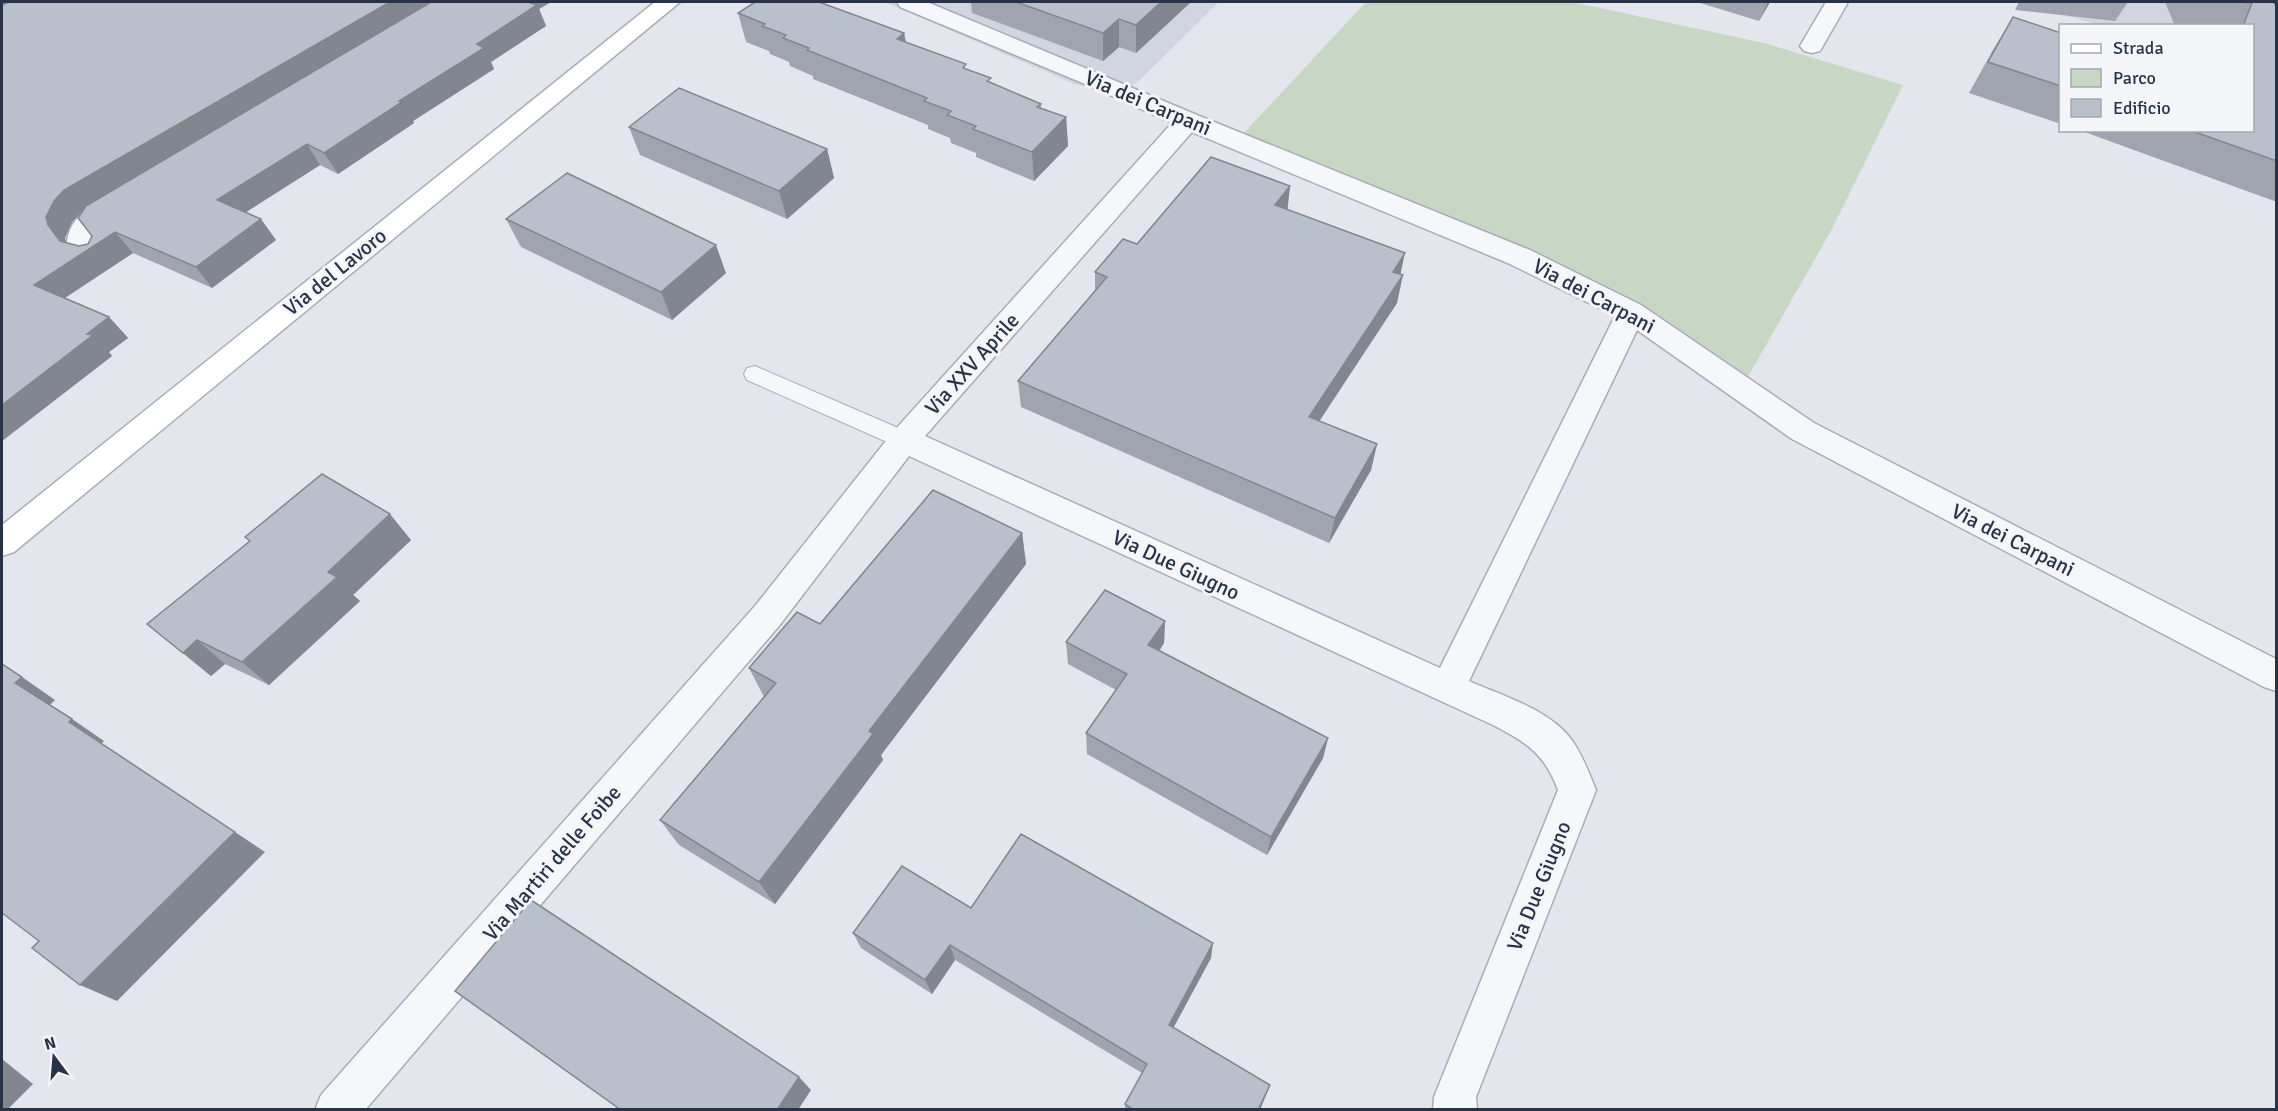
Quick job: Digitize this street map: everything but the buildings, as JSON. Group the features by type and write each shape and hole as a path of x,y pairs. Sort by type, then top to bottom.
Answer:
{"street":[{"name":"Via del Lavoro","path":"2,543 669,2"},
{"name":"Via dei Carpani","path":"908,2 1094,79 1188,121 1520,256 1631,312 1803,431 2277,676"},
{"path":"1812,46 1838,2"},
{"name":"Via XXV Aprile","path":"767,616 904,440 1188,121"},
{"path":"94,256 81,246 80,237 85,226 103,211 142,188"},
{"path":"1448,688 1631,312"},
{"name":"Via Due Giugno","path":"904,440 1448,688 1527,726 1554,745 1564,760 1577,790 1455,1096 1455,1110"},
{"name":"Via Martiri delle Foibe","path":"336,1110 767,616"}],"lane":[{"path":"755,374 904,440"}],"shaded area":[{"path":"885,2 1219,2 1139,81 1129,87 1099,89 1074,84"},
{"path":"2022,2 2276,2 2276,82 2254,31 2254,24 2095,24"}],"green space":[{"path":"1366,2 1572,2 1764,43 1903,85 1832,229 1745,382 1608,298 1242,135"}]}
